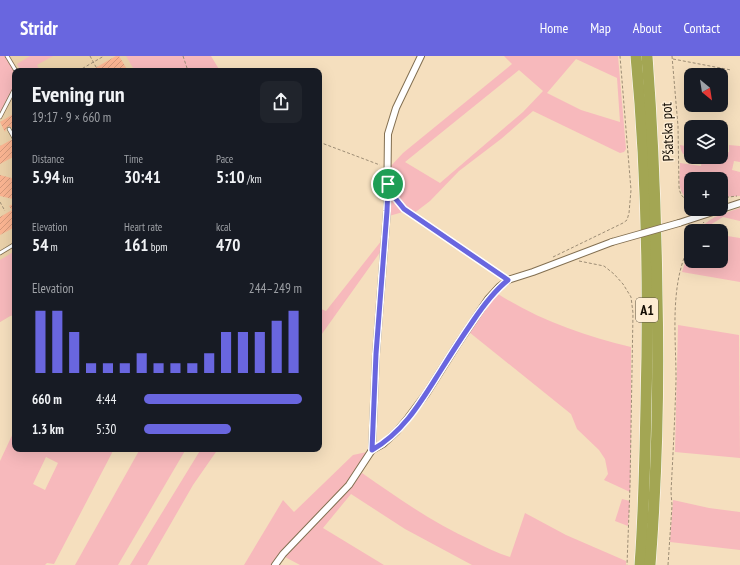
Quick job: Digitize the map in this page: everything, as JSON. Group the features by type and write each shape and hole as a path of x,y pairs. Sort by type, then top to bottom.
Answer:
{"highway":[{"name":"A1","path":"636,56 647,230 645,459 640,565"},
{"name":"A1","path":"647,56 656,222 658,366 656,461 650,565"}],"street":[{"path":"372,450 376,354 387,211 388,134 391,122 404,90 421,56"},
{"path":"728,208 740,203"},
{"path":"275,565 349,485 372,450 383,444 408,418 426,394 488,299 499,287 508,280 612,242 704,216"}],"lane":[{"path":"7,56 14,68"},
{"path":"4,120 1,116 12,94"},
{"path":"9,129 12,134"},
{"path":"0,253 12,246"}],"path":[{"path":"90,56 96,67"},
{"path":"83,68 104,56"},
{"path":"183,56 187,68"},
{"path":"552,258 627,220 631,190 620,56"},
{"name":"Pšatska pot","path":"672,56 678,126 679,187 680,194 684,198"},
{"path":"672,59 731,70"},
{"path":"322,143 372,163 387,167"},
{"path":"388,184 395,198 404,209 508,280"},
{"path":"728,198 740,197"},
{"path":"0,202 5,210"},
{"path":"567,258 604,266 623,284 631,297 633,313 633,346 627,565"},
{"path":"668,565 672,506 671,492 676,380 676,299 679,275 684,259"}],"shaded area":[{"path":"0,56 210,56 217,68 12,68 12,315 0,322"},
{"path":"0,56 5,56 12,68 12,90 0,113"},
{"path":"30,56 53,56 37,65 38,68 19,68 17,64"},
{"path":"126,56 211,56 218,68 133,68"},
{"path":"504,56 618,56 626,149 624,152 620,153 533,111 501,139 459,171 430,201 413,214 403,206 390,186 390,167 403,153 512,64","holes":["576,59 617,78 620,122 581,110 547,93","519,70 543,91 523,112 440,183 405,162"]},
{"path":"680,145 684,146 684,154"},
{"path":"729,145 740,146 740,162 734,161 732,170 740,172 740,196 728,197 728,172 684,172 684,195 680,185 680,163 701,166 701,164 728,164"},
{"path":"390,193 403,212 389,216"},
{"path":"740,208 740,221 723,217 712,224 705,224 719,216 728,216 728,212"},
{"path":"728,236 740,238 740,282 682,272 684,266 684,268 728,268"},
{"path":"382,240 381,251 322,334 322,309 326,311"},
{"path":"12,253 12,316 0,322 0,260"},
{"path":"498,294 529,312 562,326 596,338 631,347 630,492 604,480 608,474 605,459 599,450 577,429 571,414 469,332"},
{"path":"678,325 739,335 740,458 675,452"},
{"path":"12,435 12,452 112,452 54,564 0,565 0,461","holes":["46,457 58,463 45,490 33,484"]},
{"path":"138,452 184,452 118,565 75,565"},
{"path":"199,452 216,452 193,485 147,565 130,565"},
{"path":"367,452 354,475 271,565 244,565 283,500 294,512 353,455"},
{"path":"362,473 416,510 458,534 510,557 525,513 566,535 626,561 626,565 472,565 405,529 351,494 323,528 384,565 300,565 285,557 342,497"},
{"path":"622,499 630,501 628,526 615,521"},
{"path":"673,500 709,508 740,512 740,550 670,542"}],"building":[{"path":"116,56 119,56 126,68 95,68"},
{"path":"12,115 12,128 9,126 7,127 5,132 0,122"},
{"path":"12,140 12,158 0,164 0,146"},
{"path":"0,175 12,178 12,199 0,196"},
{"path":"12,210 12,229 0,235 0,217"}],"route":[{"path":"388,184 395,198 404,209 508,280 488,299 426,394 408,418 383,444 372,450 378,316 384,257 388,184"}]}
